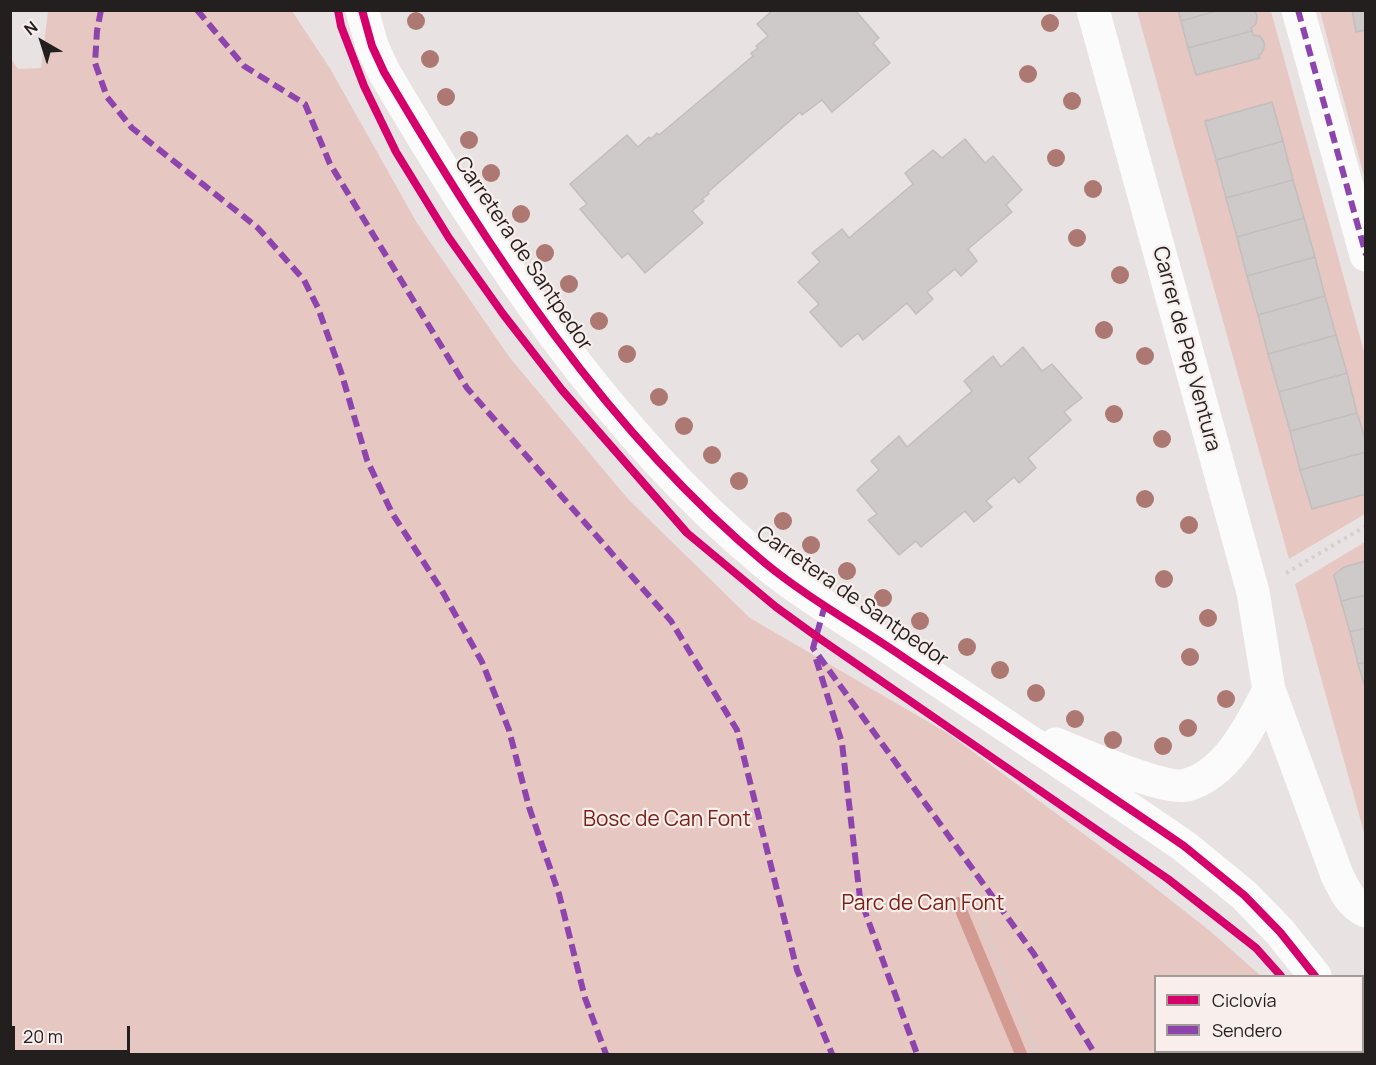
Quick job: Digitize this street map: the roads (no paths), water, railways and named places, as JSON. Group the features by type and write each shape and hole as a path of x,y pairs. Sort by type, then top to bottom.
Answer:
{"street":[{"name":"Carretera de Santpedor","path":"362,10 372,46 384,72 476,223 553,333 615,414 681,487 767,565 1184,846 1244,895 1314,975"},
{"name":"Carrer de Pep Ventura","path":"1093,10 1253,592 1269,690 1337,874 1356,907 1365,910"},
{"path":"1298,10 1365,255"},
{"path":"1006,726 1162,784 1185,786 1209,774 1228,757 1269,690"}],"waterway":[{"path":"958,903 1021,1054"}],"park label":[{"name":"Bosc de Can Font","path":"667,820"},
{"name":"Parc de Can Font","path":"923,904"}]}
